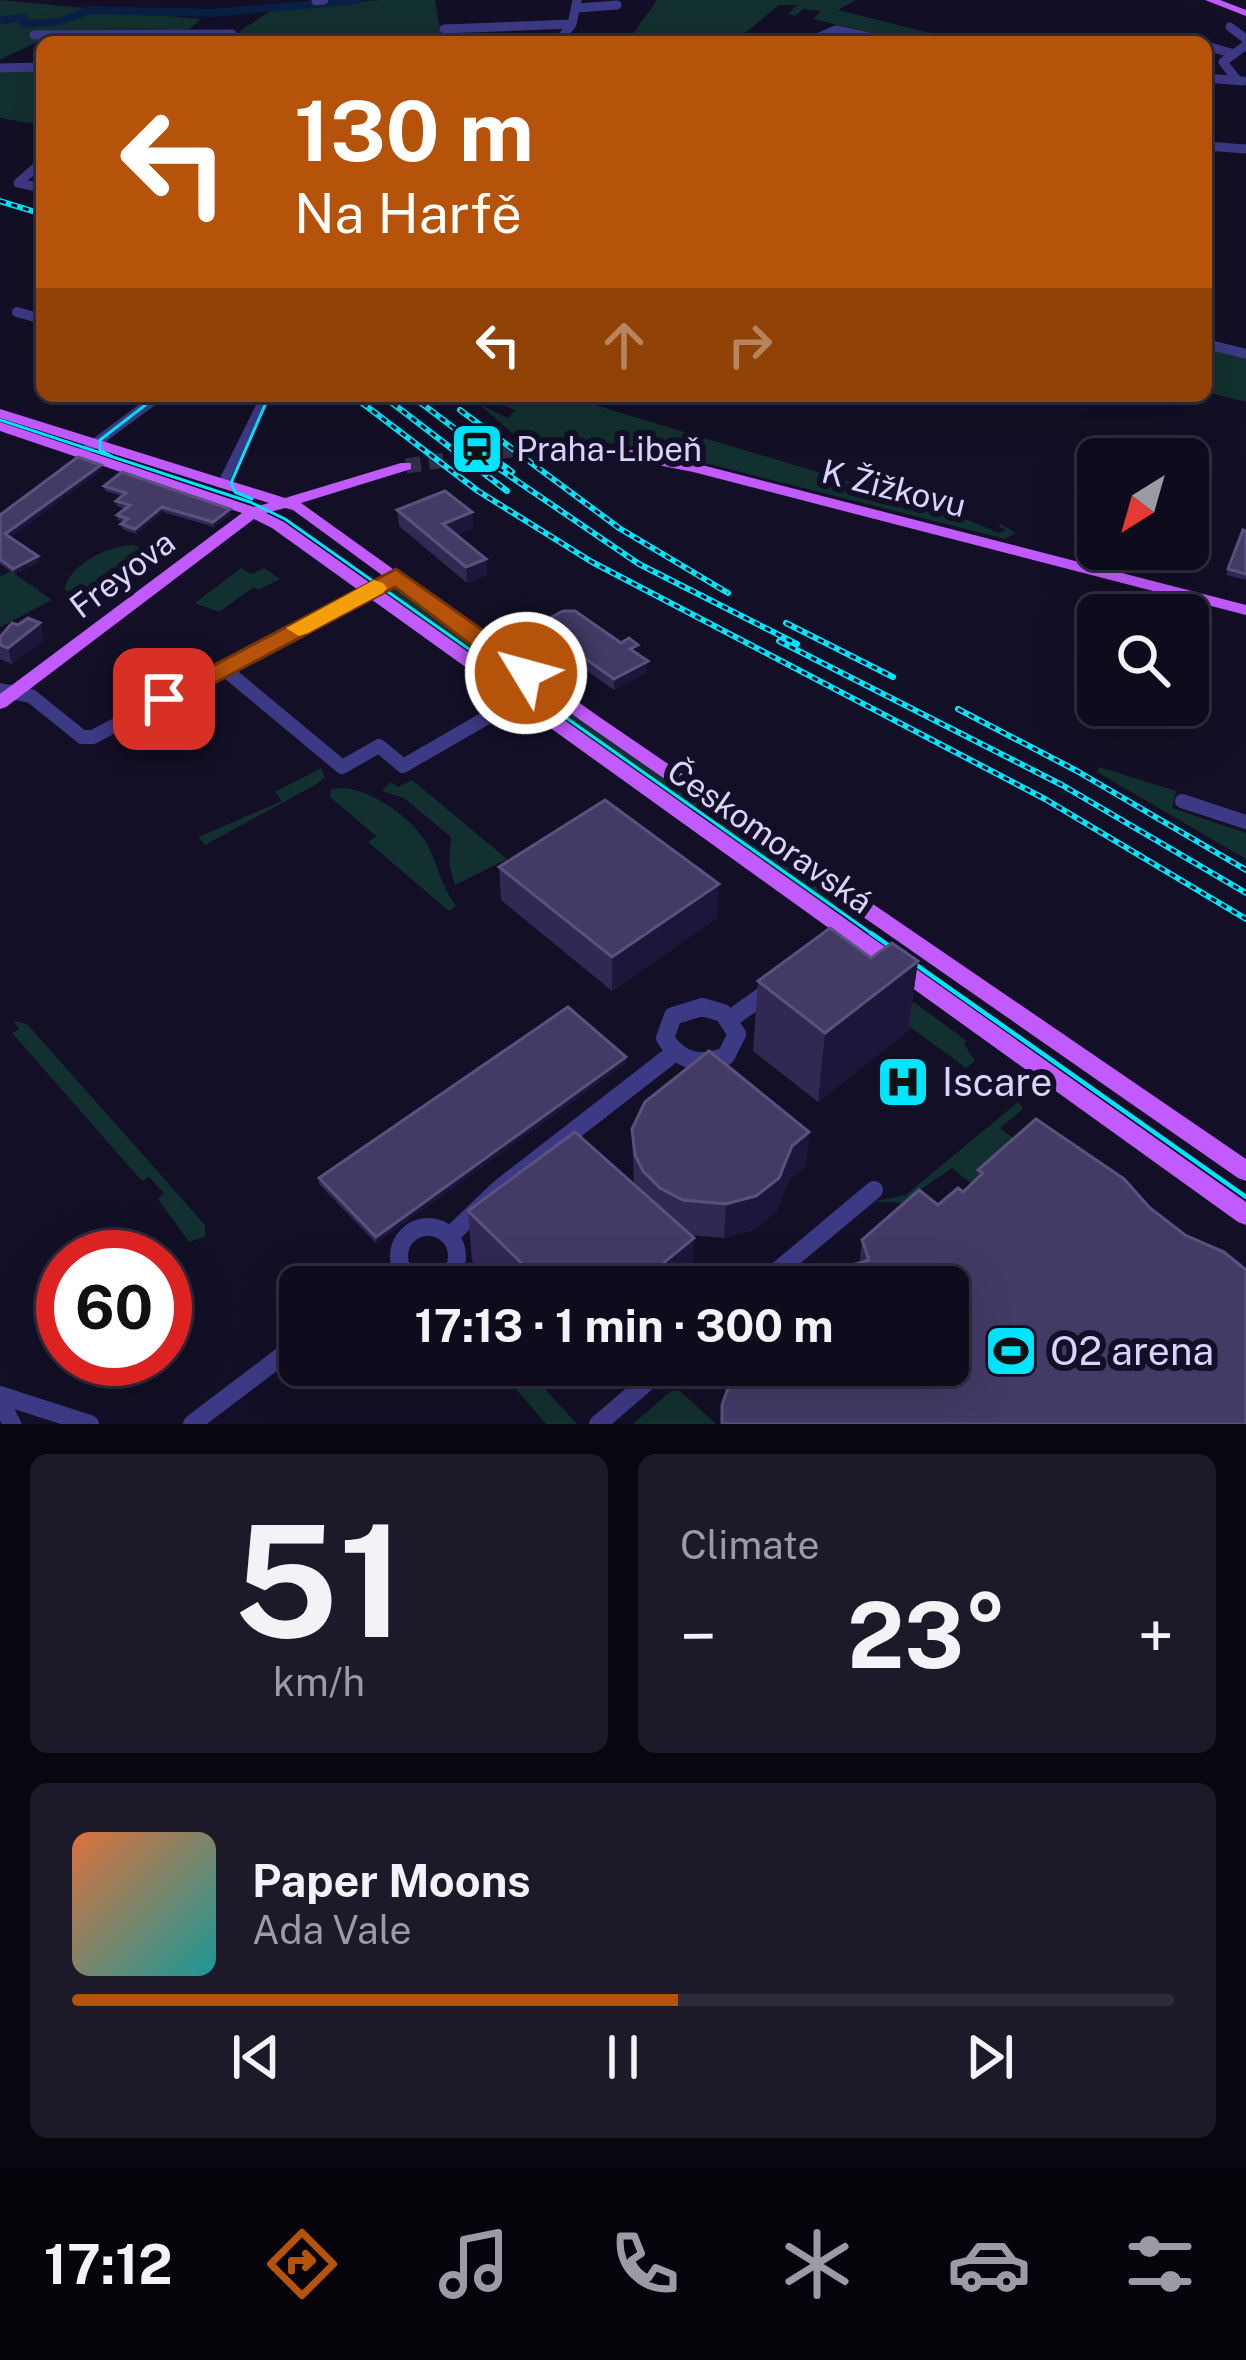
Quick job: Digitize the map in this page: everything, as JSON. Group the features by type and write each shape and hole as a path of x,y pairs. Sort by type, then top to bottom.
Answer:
{"main road":[{"path":"1210,0 1246,14"},
{"path":"0,412 88,448"},
{"path":"0,426 285,500 406,466"},
{"name":"Českomoravská","path":"88,448 254,512 371,590 844,939 1246,1216"},
{"name":"K Žižkovu","path":"523,448 632,455 694,468 1246,610"},
{"name":"Českomoravská","path":"285,500 543,685 1246,1171"},
{"name":"Freyova","path":"4,695 254,512 285,500"}],"street":[{"path":"563,36 578,4 617,5"},
{"path":"444,29 572,24"},
{"path":"1230,27 1246,42 1222,65 1241,80"},
{"path":"813,36 837,31 862,36"},
{"path":"193,36 232,34"},
{"path":"1212,48 1234,54"},
{"path":"0,68 36,67"},
{"path":"1212,146 1246,149"},
{"path":"36,168 18,184 36,187"},
{"path":"1212,346 1246,354"},
{"path":"88,448 151,402"},
{"path":"223,482 263,402"},
{"path":"4,695 32,696 82,737 93,737 396,576"},
{"path":"223,668 343,767 379,746 403,766 543,685"},
{"path":"1182,801 1246,822"},
{"path":"730,1019 787,979"},
{"path":"713,1009 730,1019 736,1042 726,1056 694,1062 674,1053 665,1030 682,1011 713,1009"},
{"path":"451,1235 500,1188 674,1053"},
{"path":"783,1266 874,1190"},
{"path":"399,1266 396,1256 409,1235 435,1229 451,1235 459,1257 453,1266"},
{"path":"192,1424 279,1358"},
{"path":"598,1424 642,1386"},
{"path":"0,1398 11,1424"},
{"path":"0,1398 89,1424"}],"green space":[{"path":"0,0 201,19 186,32 36,36 36,42 0,60"},
{"path":"435,0 441,36 238,36 272,10"},
{"path":"657,0 856,0 838,10 943,36 882,36 813,19 821,11 803,9 795,16 788,14 797,5 779,5 741,36 631,36"},
{"path":"0,70 36,70 36,124 0,118"},
{"path":"1212,350 1246,359 1246,402 1212,394"},
{"path":"494,402 585,402 947,511 999,533 1007,530 1001,524 1016,533 1005,539 650,449 585,440 520,440 479,404 508,418 515,410"},
{"path":"135,545 146,551 147,563 119,587 87,597 65,590 74,572 92,557"},
{"path":"241,568 251,574 264,568 280,579 258,590 254,587 219,612 195,603"},
{"path":"11,571 52,600 0,627 0,577"},
{"path":"394,586 517,673 505,680 382,592"},
{"path":"550,696 702,802 690,810 538,703"},
{"path":"1099,767 1176,791 1172,808 1246,833 1246,859 1097,772"},
{"path":"321,768 325,778 315,785 205,845 198,837 282,801 275,792"},
{"path":"412,780 507,859 455,885 449,864 451,837 404,798 382,791 390,782 398,787"},
{"path":"331,789 376,798 411,824 427,844 456,906 449,911 368,842 376,836 330,797"},
{"path":"725,818 841,899 829,908 713,826"},
{"path":"897,1001 915,1003 967,1041 964,1044 975,1061 966,1068 887,1010"},
{"path":"13,1021 27,1024 205,1225 205,1237 192,1241 192,1230 180,1230 158,1199 164,1193 149,1177 142,1181 12,1033 19,1029"},
{"path":"1018,1102 1023,1109 1000,1128 1020,1143 973,1185 952,1168 901,1203 875,1201 906,1195"},
{"path":"513,1386 542,1386 577,1424 546,1424"},
{"path":"679,1390 716,1424 633,1424 671,1391"}],"building":[{"path":"78,457 101,465 5,534 38,556 13,569 0,559 0,515"},
{"path":"122,472 230,509 213,522 162,507 135,529 121,524 128,519 117,515 130,505 116,501 126,493 104,486"},
{"path":"445,491 472,512 443,524 486,559 466,567 397,510"},
{"path":"1246,531 1246,574 1228,569"},
{"path":"563,611 575,611 621,643 629,638 638,645 630,649 648,661 614,679 556,638 550,642 536,632 542,628 537,625"},
{"path":"28,618 40,623 8,648 0,645 0,637 12,623 18,625"},
{"path":"605,800 719,884 612,957 499,867"},
{"path":"830,928 871,958 892,943 918,961 825,1033 758,981"},
{"path":"568,1007 626,1057 376,1237 319,1178"},
{"path":"709,1051 809,1132 792,1146 779,1178 756,1196 726,1204 683,1200 660,1188 635,1155 632,1129 645,1102"},
{"path":"1036,1119 1124,1179 1150,1208 1185,1235 1224,1252 1246,1270 1246,1424 722,1424 729,1386 969,1386 969,1266 850,1266 869,1260 862,1240 919,1190 938,1205 958,1188 963,1192 983,1173 978,1170"},
{"path":"575,1132 694,1238 660,1266 524,1266 468,1211"}],"waterway":[{"path":"0,21 25,17 23,24 61,21 89,10 212,13 358,0"}],"tunnel":[{"path":"406,466 523,448"}],"tram line":[{"path":"114,457 100,450 100,440 149,402"},
{"path":"252,499 235,492 231,483 266,402"},
{"path":"0,420 114,457"},
{"path":"114,457 250,502 285,519 875,936"},
{"path":"871,933 1246,1197"}],"railway":[{"path":"0,201 36,212"},
{"path":"361,402 478,491 592,562 1045,799 1246,919"},
{"path":"391,402 507,491"},
{"path":"421,403 512,472"},
{"path":"460,410 619,528 728,593"},
{"path":"498,468 639,564 797,644"},
{"path":"786,623 893,677"},
{"path":"779,641 1062,785 1246,893"},
{"path":"958,709 1077,771 1246,870"}],"slow traffic":[{"path":"299,628 374,588"}],"place":[{"name":"Praha-Libeň","path":"477,449"},
{"name":"Iscare","path":"903,1082"},
{"name":"O2 arena","path":"1011,1351"}],"route":[{"path":"164,699 396,576 526,673"}]}
